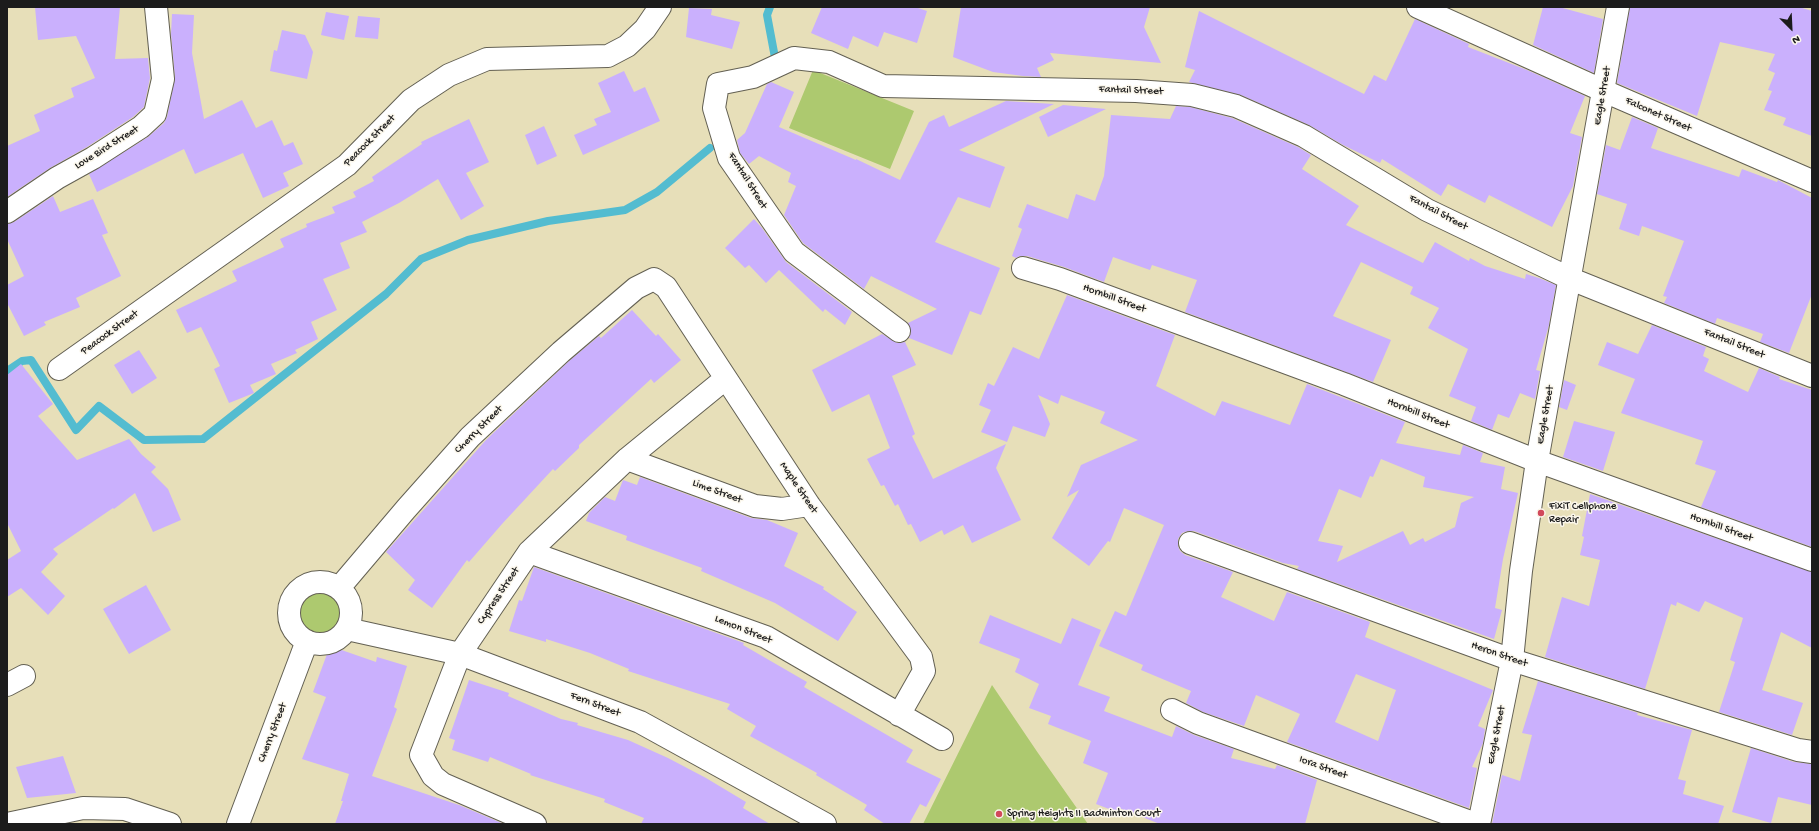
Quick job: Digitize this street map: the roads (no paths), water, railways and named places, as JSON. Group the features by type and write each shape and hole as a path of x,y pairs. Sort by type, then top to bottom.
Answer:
{"street":[{"name":"Love Bird Street","path":"7,212 57,178 93,158 141,127 155,114 163,79 156,7"},
{"name":"Peacock Street","path":"59,369 347,165 411,100 449,75 486,59 608,56 628,46 645,29 660,7"},
{"name":"Falconet Street","path":"1418,7 1604,91 1812,181"},
{"name":"Eagle Street","path":"1479,824 1512,660 1521,571 1537,461 1571,279 1618,7"},
{"name":"Fantail Street","path":"899,330 794,252 729,158 714,108 718,84 753,77 794,58 829,62 882,86 1136,91 1192,94 1236,106 1304,136 1427,210 1571,279 1812,376"},
{"name":"Hornbill Street","path":"1023,268 1067,282 1344,384 1537,461 1812,560"},
{"name":"Maple Street","path":"636,288 654,279 666,287 809,505 921,658 924,671 899,715"},
{"name":"Cherry Street","path":"339,588 470,437 561,352 636,288"},
{"name":"Cypress Street","path":"535,824 443,784 432,776 421,755 460,654 529,552 628,459 725,379"},
{"name":"Lime Street","path":"628,459 754,506 782,509 809,505"},
{"name":"Heron Street","path":"1190,544 1512,660 1798,750 1812,752"},
{"name":"Lemon Street","path":"529,552 766,637 942,739"},
{"path":"325,582 339,588 349,600 351,614 347,629 336,639 322,644 307,641 296,632 289,619 290,604 298,591 310,583 325,582"},
{"name":"Fern Street","path":"347,629 460,654 640,722 825,824"},
{"name":"Cherry Street","path":"238,824 307,641"},
{"name":"Iora Street","path":"1172,710 1198,723 1476,824"},
{"path":"7,824 83,808 125,809 170,824"}],"waterway":[{"path":"770,7 767,15 776,63"},
{"path":"7,371 22,361 31,360 76,430 99,406 144,440 203,439 386,294 421,259 468,240 548,221 625,210 657,192 710,148"}],"place":[{"name":"FixiT Cellphone Repair","path":"1541,513"},
{"name":"Spring Heights II Badminton Court","path":"999,814"}]}
